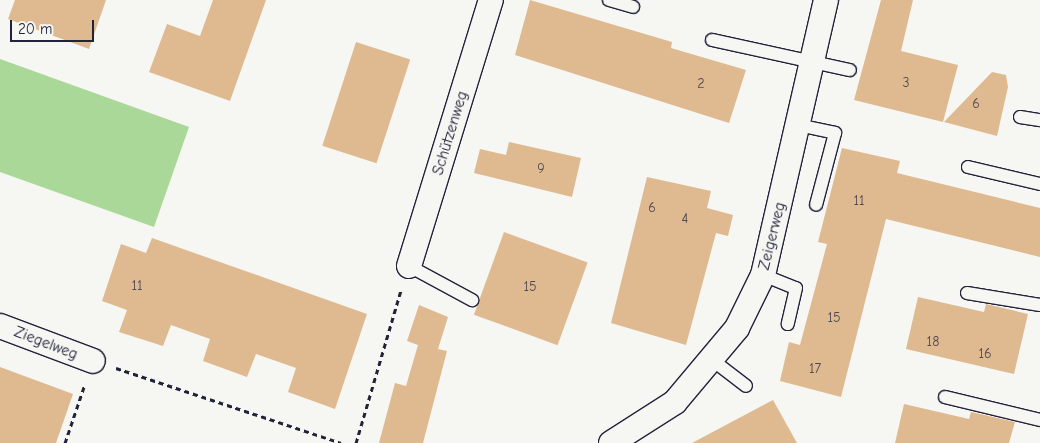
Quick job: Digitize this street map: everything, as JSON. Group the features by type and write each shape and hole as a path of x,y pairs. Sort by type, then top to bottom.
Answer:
{"street":[{"name":"Schützenweg","path":"409,266 491,0"},
{"name":"Zeigerweg","path":"611,443 675,402 737,328 763,275 826,0"},
{"name":"Ziegelweg","path":"0,326 93,361"}],"lane":[{"path":"609,0 633,7"},
{"path":"712,40 850,70"},
{"path":"1020,117 1040,120"},
{"path":"798,125 835,133 816,205"},
{"path":"968,167 1040,184"},
{"path":"409,266 472,300"},
{"path":"763,275 796,288 788,324"},
{"path":"967,293 1040,305"},
{"path":"711,359 746,386"},
{"path":"944,397 1040,420"}],"path":[{"path":"356,443 409,266"},
{"path":"65,443 93,361 341,443"}],"green space":[{"path":"0,59 189,127 154,227 0,172"}],"building":[{"path":"15,0 106,0 89,49 8,19"},
{"path":"213,0 266,0 230,101 149,72 167,24 200,36"},
{"path":"530,0 672,42 671,48 746,70 729,123 515,55"},
{"path":"881,0 913,0 901,51 958,65 943,122 854,100"},
{"path":"356,42 410,60 377,163 322,146"},
{"path":"992,72 1006,75 1008,87 997,136 944,122"},
{"path":"509,142 581,158 572,197 474,173 480,149 506,155"},
{"path":"842,148 900,161 897,173 1040,208 1040,257 886,219 841,397 780,381 789,342 800,345 827,244 818,242"},
{"path":"647,177 711,191 707,208 733,215 728,236 716,233 686,345 611,323"},
{"path":"504,232 588,262 558,345 474,315"},
{"path":"152,238 367,314 335,409 288,392 296,368 256,354 247,377 203,361 210,339 171,325 163,346 119,332 127,310 102,301 121,244 146,253"},
{"path":"918,297 984,312 986,304 1028,314 1014,374 906,349"},
{"path":"419,305 448,317 438,349 447,351 423,443 379,443 395,383 406,386 418,345 407,341"},
{"path":"0,367 73,394 56,443 0,443"},
{"path":"773,400 797,443 692,443"},
{"path":"904,404 969,419 971,412 1015,422 1009,443 895,443"}]}
